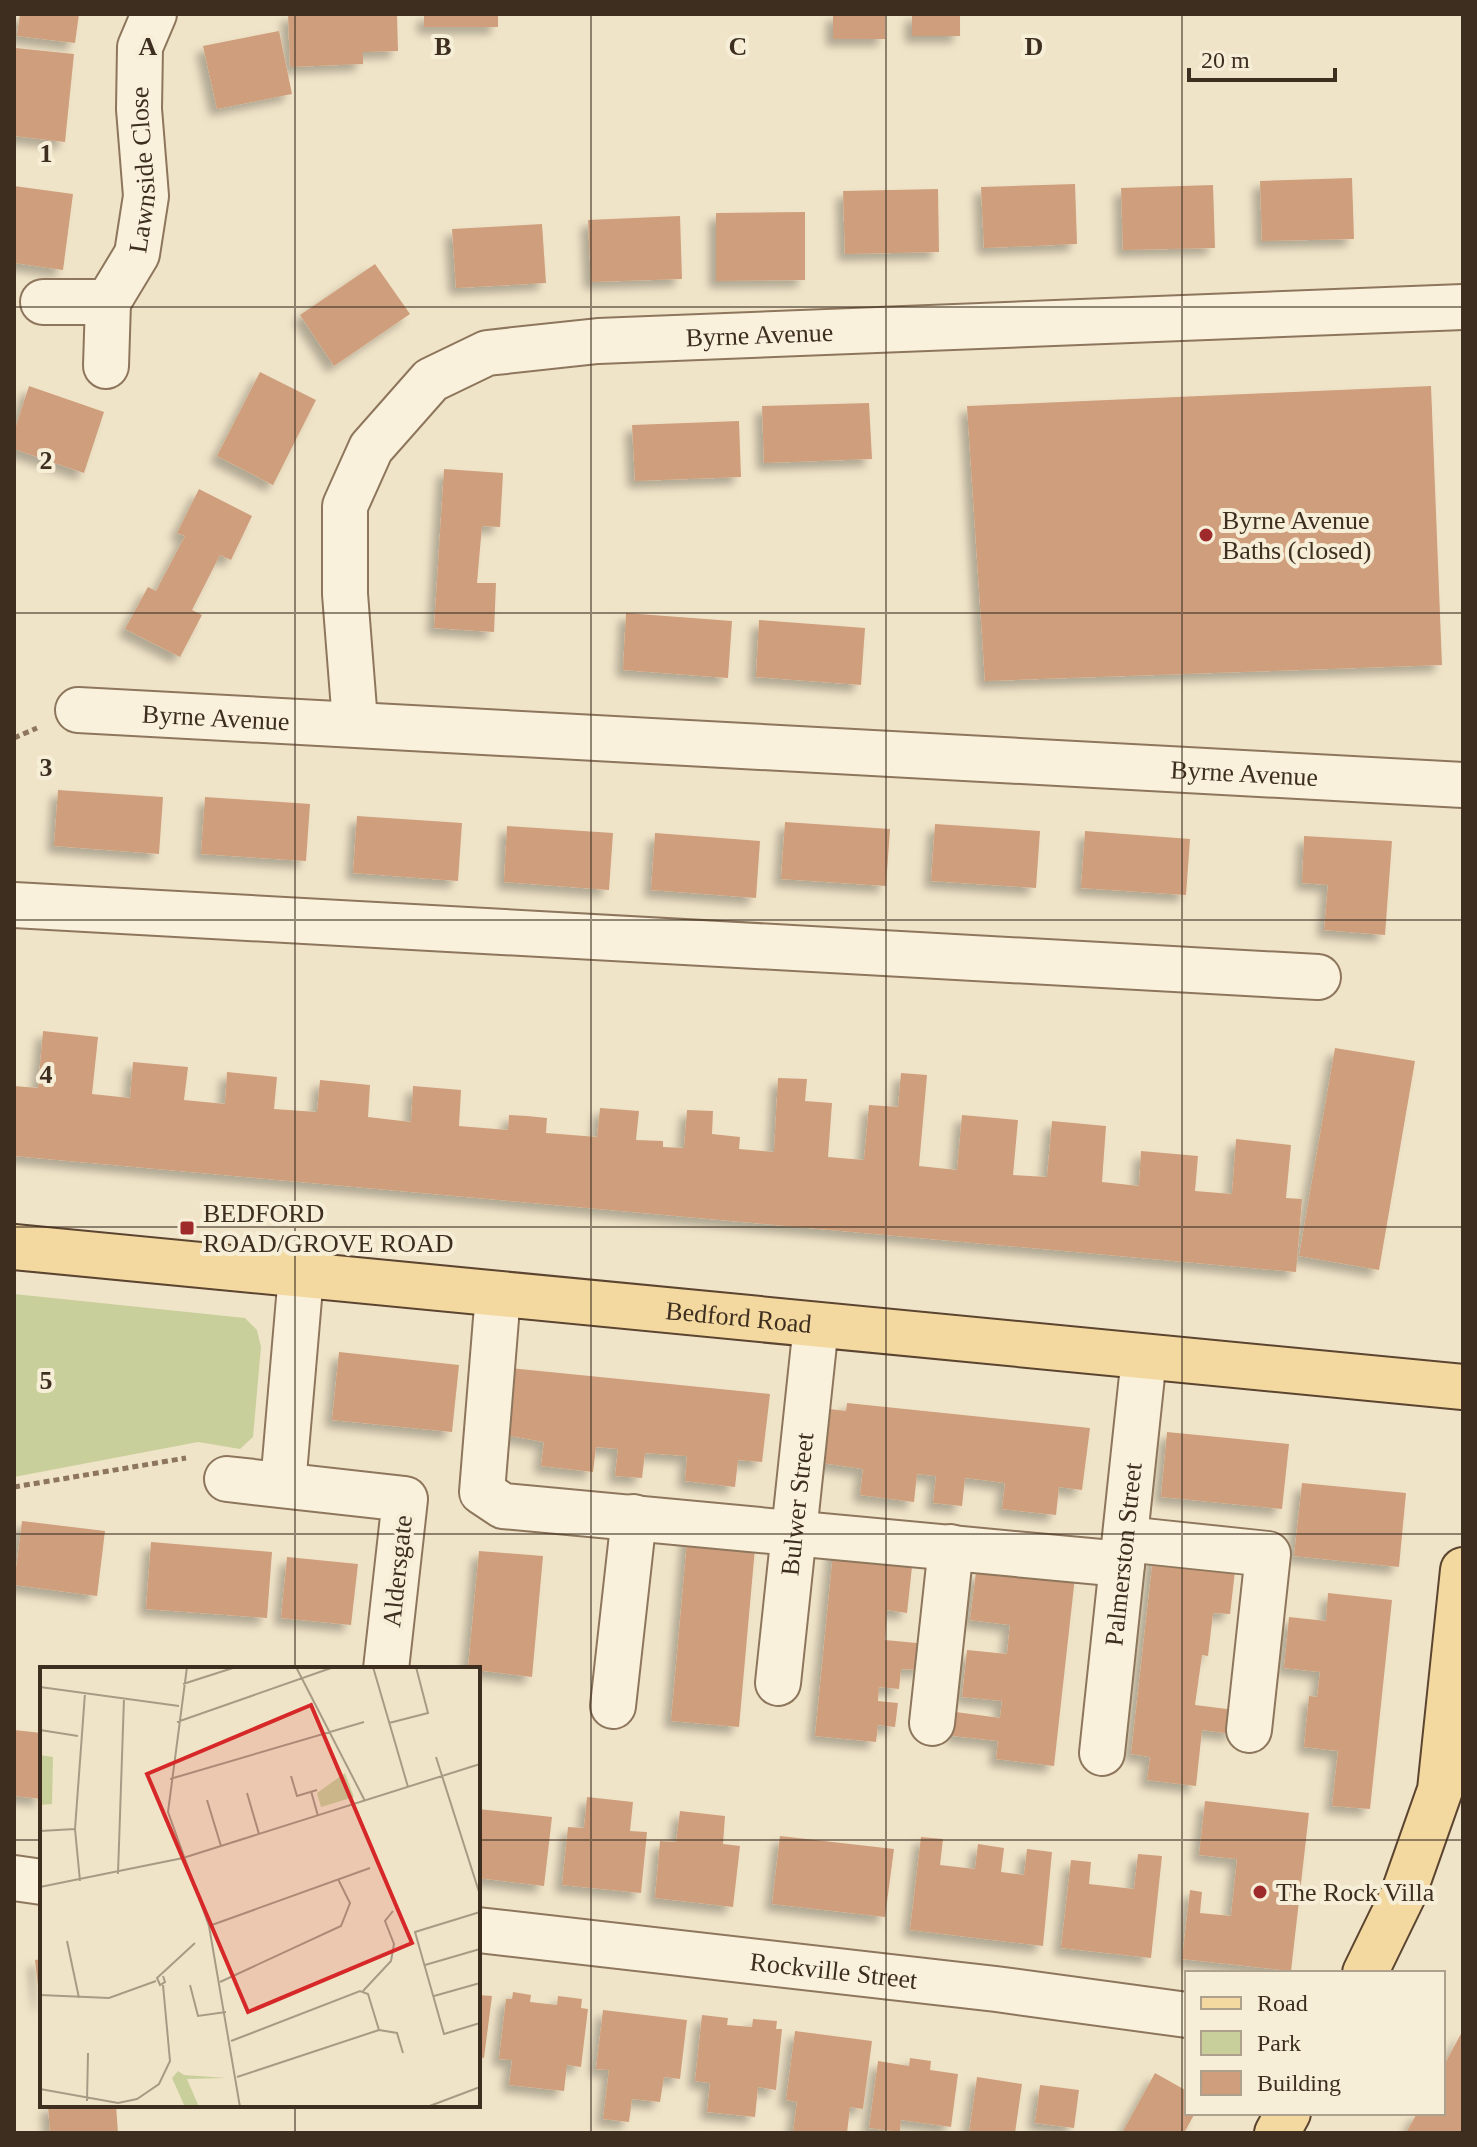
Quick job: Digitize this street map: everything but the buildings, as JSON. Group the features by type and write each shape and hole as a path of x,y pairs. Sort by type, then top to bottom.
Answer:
{"main road":[{"name":"Bedford Road","path":"14,1247 1463,1387"},
{"path":"1366,1971 1403,1895 1440,1790 1463,1570"},
{"path":"1277,2133 1287,2115"}],"street":[{"name":"Lawnside Close","path":"108,302 137,254 146,196 139,109 140,47 154,14"},
{"path":"43,302 108,302 106,366"},
{"name":"Byrne Avenue","path":"355,722 345,594 345,506 371,448 431,380 487,353 598,341 1463,307"},
{"name":"Byrne Avenue","path":"78,710 355,722 1463,785"},
{"path":"14,905 1318,977"},
{"path":"283,1485 301,1275"},
{"path":"498,1294 482,1492 503,1506 951,1547 1268,1554 1249,1730"},
{"name":"Bulwer Street","path":"778,1683 816,1325"},
{"name":"Palmerston Street","path":"1102,1753 1144,1357"},
{"name":"Aldersgate","path":"227,1479 405,1499 386,1667"},
{"path":"613,1706 634,1517"},
{"path":"932,1723 951,1547"},
{"path":"14,1878 40,1882"},
{"name":"Rockville Street","path":"480,1930 996,1989 1185,2015"}],"path":[{"path":"14,1487 200,1457 227,1458 227,1479"}],"green space":[{"path":"14,1294 245,1318 257,1330 261,1347 253,1437 240,1449 198,1442 14,1477"}],"place":[{"name":"Byrne Avenue Baths (closed)","path":"1206,535"},
{"name":"BEDFORD ROAD/GROVE ROAD","path":"187,1228"},
{"name":"The Rock Villa","path":"1260,1892"}]}
